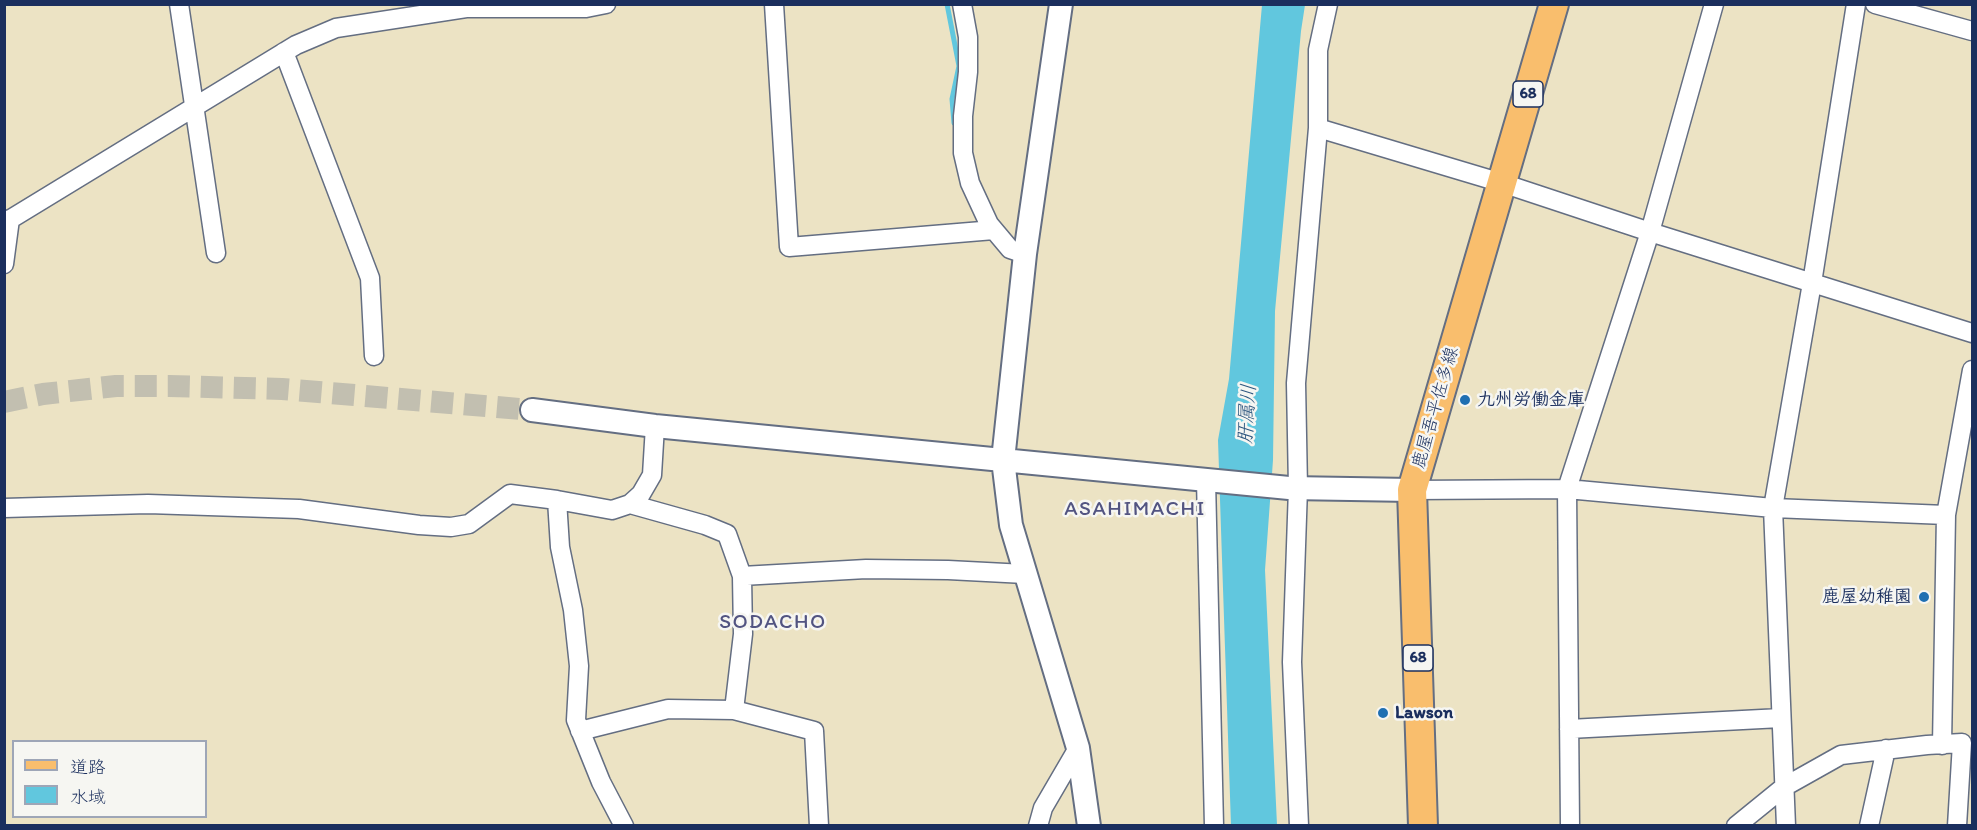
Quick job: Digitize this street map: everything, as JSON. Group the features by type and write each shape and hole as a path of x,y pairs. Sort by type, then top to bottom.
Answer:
{"main road":[{"name":"鹿屋吾平佐多線","path":"1423,825 1412,490 1554,4"}],"street":[{"path":"179,4 216,253"},
{"path":"4,264 7,221 296,45 336,28 466,8 586,8 606,4"},
{"path":"774,4 789,247 994,230"},
{"path":"962,4 968,37 969,72 963,116 963,153 970,183 989,224 1010,249 1025,254"},
{"path":"1061,4 1025,254 1004,460 1011,525 1078,748 1089,825"},
{"path":"1299,825 1292,662 1296,383 1318,128 1318,50 1328,4"},
{"path":"1570,825 1567,489 1650,232 1714,4"},
{"path":"1786,825 1773,508 1856,4"},
{"path":"1875,4 1972,31"},
{"path":"284,52 370,278 374,356"},
{"path":"1318,128 1502,183 1972,333"},
{"path":"1942,745 1946,515 1972,370"},
{"path":"532,410 655,426 1293,488 1567,489 1773,508 1946,515"},
{"path":"4,508 148,504 299,509 451,527 469,524 510,494 612,510 630,504 641,494 652,475 655,426"},
{"path":"1211,481 1214,825"},
{"path":"557,500 560,547 573,610 579,666 576,720 601,782 624,825"},
{"path":"630,504 705,525 727,534 742,576 742,634 734,710"},
{"path":"742,576 866,569 1025,574"},
{"path":"580,731 668,709 734,710 814,731 819,825"},
{"path":"1569,729 1781,718"},
{"path":"1736,825 1784,787 1841,755 1962,743 1957,825"},
{"path":"1038,825 1043,808 1078,748"},
{"path":"1869,825 1886,749"}],"water":[{"name":"肝属川","path":"1262,5 1305,5 1275,311 1273,460 1265,570 1277,825 1231,826 1218,440 1229,379"}],"waterway":[{"path":"947,4 959,66 952,99 954,123"}],"tunnel":[{"path":"4,402 43,394 116,386 169,386 282,389 532,410"}],"place":[{"name":"九州労働金庫","path":"1465,400"},
{"name":"鹿屋幼稚園","path":"1924,597"},
{"name":"Lawson","path":"1383,713"}],"district":[{"name":"ASAHIMACHI","path":"1135,510"},
{"name":"SODACHO","path":"773,623"}]}
